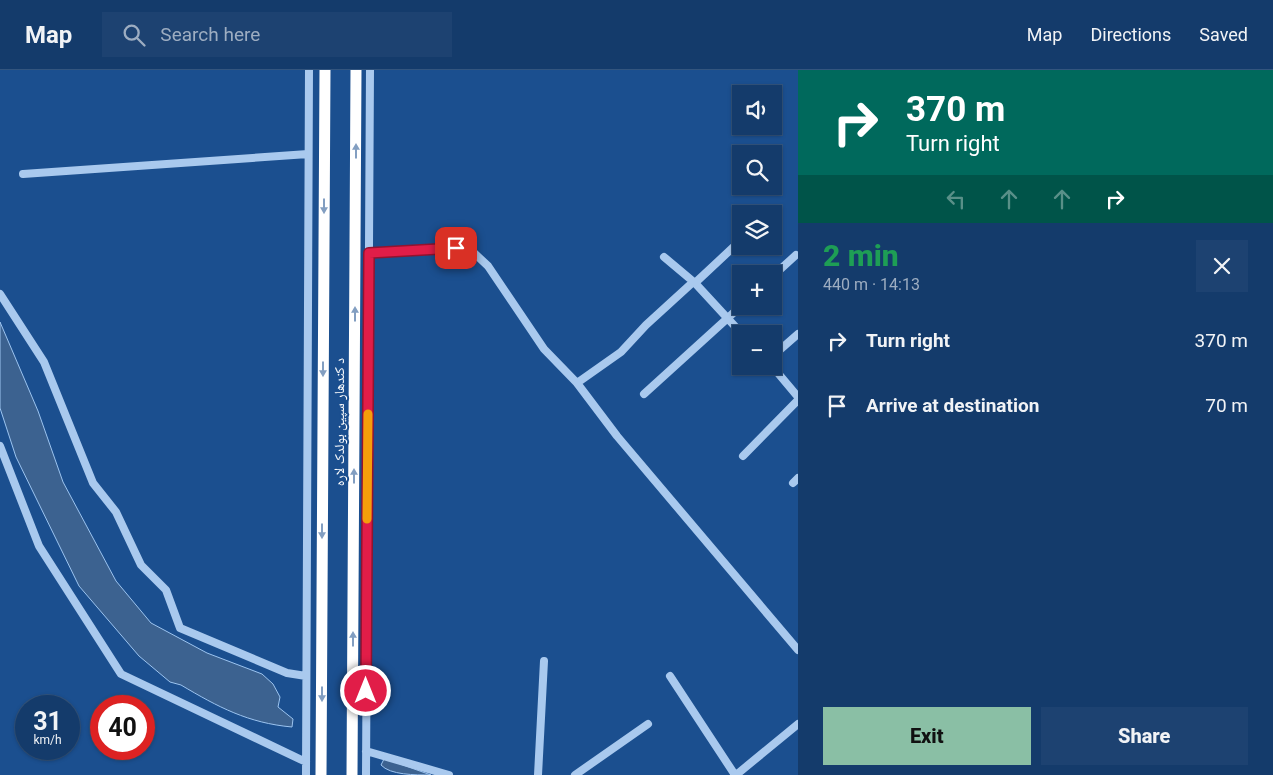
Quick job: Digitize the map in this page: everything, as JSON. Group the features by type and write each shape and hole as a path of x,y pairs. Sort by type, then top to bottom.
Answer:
{"highway":[{"name":"د کندهار سپین بولدک لاره","path":"321,775 325,70"},
{"name":"د کندهار سپین بولدک لاره","path":"352,775 356,70"}],"street":[{"path":"306,775 309,70"},
{"path":"366,775 370,70"},
{"path":"23,174 308,154"},
{"path":"369,253 446,248 466,248 472,251 488,266 544,349 577,383 617,436 798,650"},
{"path":"577,383 621,352 646,325 732,248"},
{"path":"782,268 796,255"},
{"path":"664,257 694,283 734,325"},
{"path":"0,294 44,362 94,483 116,512 141,565 166,590 180,628 288,673 306,676"},
{"path":"644,394 732,314"},
{"path":"782,349 798,334"},
{"path":"743,456 798,399 779,375"},
{"path":"0,446 39,546 121,674 306,762"},
{"path":"538,775 544,661"},
{"path":"670,676 736,775 798,724"},
{"path":"575,775 648,724"},
{"path":"366,751 449,775"}],"water":[{"path":"0,322 38,411 63,482 116,581 151,623 207,653 262,674 273,684 280,697 278,707 293,719 292,727 247,718 221,707 181,685 170,682 139,656 79,586 16,457 0,408"},
{"path":"384,759 431,775 403,774 390,771 381,765"}],"slow traffic":[{"path":"367,519 368,414"}],"route":[{"path":"366,691 369,253 456,248"}]}
